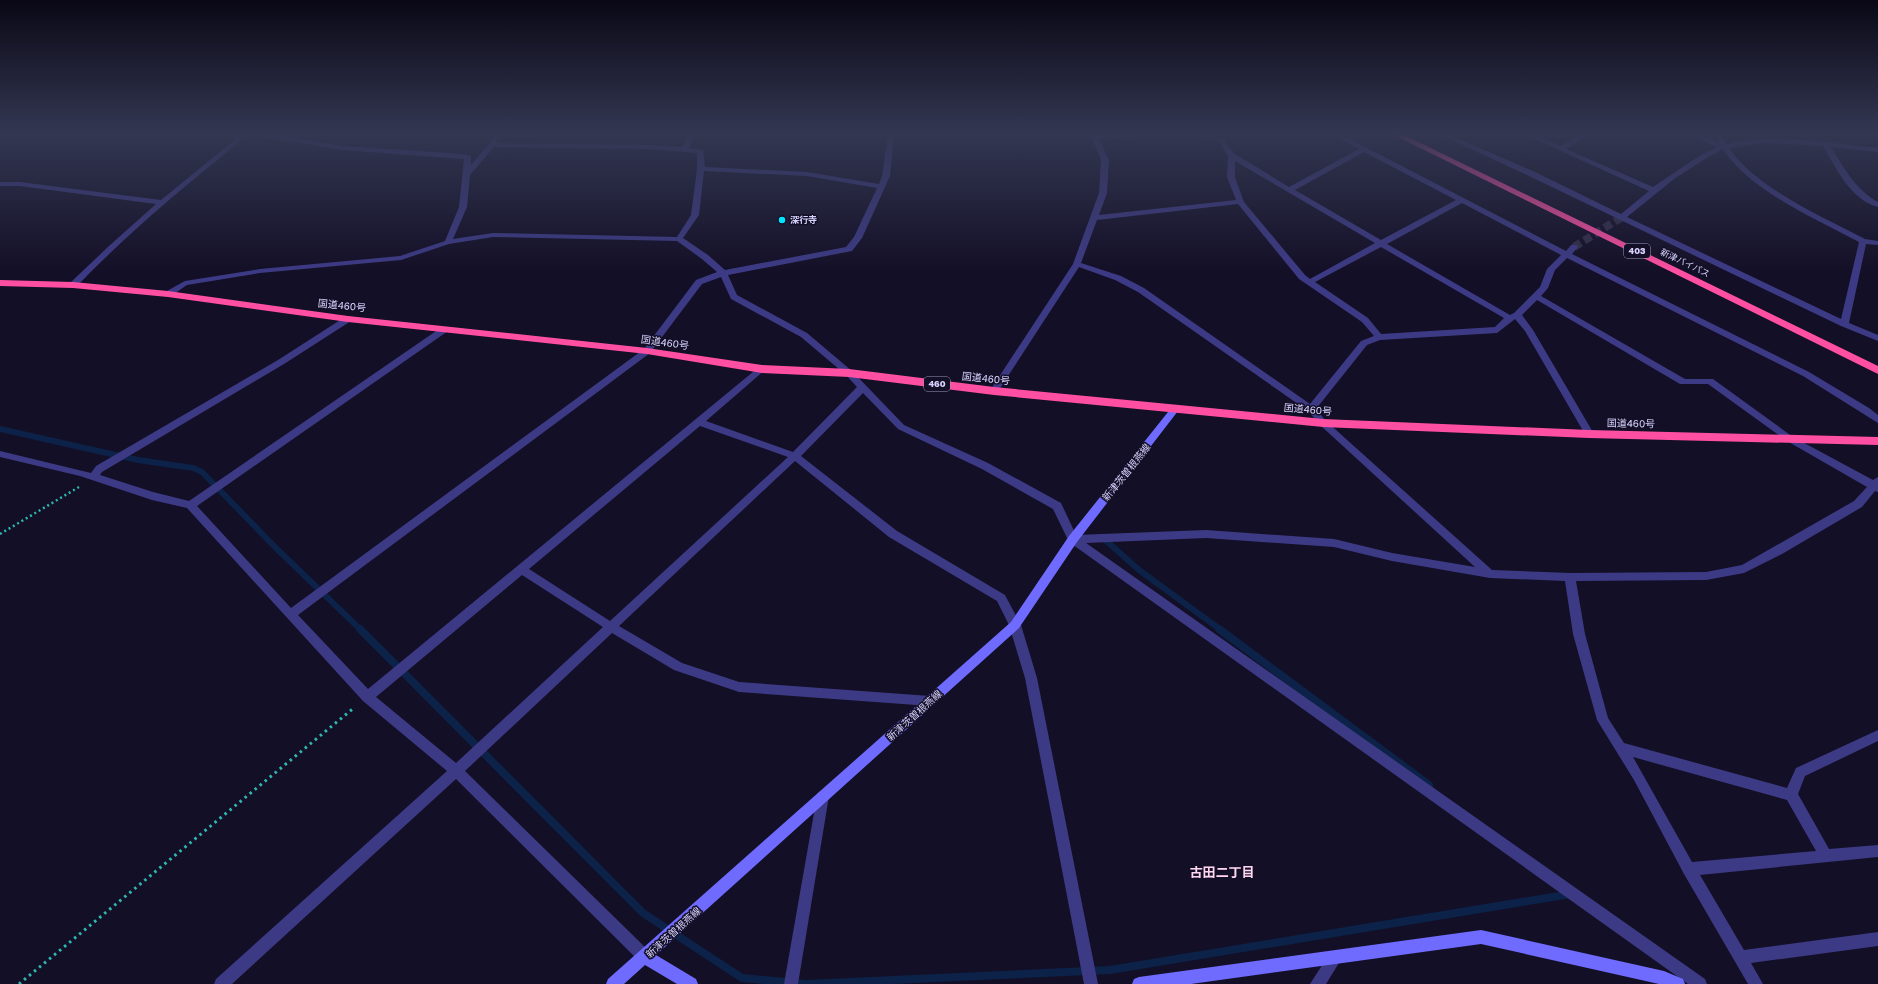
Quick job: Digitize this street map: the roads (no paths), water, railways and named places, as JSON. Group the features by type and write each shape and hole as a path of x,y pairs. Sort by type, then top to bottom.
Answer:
{"highway":[{"name":"新津バイパス","path":"1490,180 1878,370"},
{"name":"国道460号","path":"0,282 73,285 168,294 348,319 647,351 762,369 850,373 994,391 1323,424 1446,427 1589,434 1878,441"}],"main road":[{"name":"新津茨曽根燕線","path":"613,984 1015,625 1072,539 1175,410"},
{"path":"1139,984 1481,937 1664,978 1678,984"},
{"path":"645,957 691,984"}],"street":[{"path":"73,285 102,254 161,202 189,180"},
{"path":"448,242 463,207 467,180"},
{"path":"679,239 695,215 700,180"},
{"path":"844,180 881,186"},
{"path":"291,614 647,351 699,282 723,273 849,248 858,238 884,180"},
{"path":"994,391 1077,264 1103,193 1104,180"},
{"path":"1232,180 1240,202 1302,277 1365,320 1379,337"},
{"path":"1272,180 1513,317 1529,330 1589,434"},
{"path":"1289,190 1307,180"},
{"path":"1423,180 1566,254 1806,374 1866,410 1878,420"},
{"path":"1542,180 1844,324 1878,338"},
{"path":"1630,180 1653,190"},
{"path":"1622,217 1653,190 1668,180"},
{"path":"1757,180 1863,241 1878,243"},
{"path":"1848,180 1866,198 1878,205"},
{"path":"0,184 20,184 161,202"},
{"path":"1310,282 1462,200"},
{"path":"1094,218 1240,202"},
{"path":"168,294 185,283 260,271 401,258 448,242 493,236 679,239 705,257 723,273 734,296 804,335 850,373 862,388 901,427 985,466 1057,506 1072,539 1700,984"},
{"path":"1844,324 1863,241"},
{"path":"1311,410 1364,343 1379,337 1497,330 1544,288 1551,270 1574,247"},
{"path":"1077,264 1118,278 1141,290 1311,410 1323,424 1490,574"},
{"path":"1072,539 1206,534 1334,543 1392,557 1490,574 1570,577 1706,576 1744,569 1778,551 1858,504 1876,485 1790,439 1710,381 1683,382 1536,296"},
{"path":"93,478 99,469 281,362 348,319"},
{"path":"190,504 445,329"},
{"path":"367,697 762,369"},
{"path":"221,984 456,771 610,626 795,456 862,388"},
{"path":"700,422 795,456 893,534 1001,598 1015,625 1031,678 1091,984"},
{"path":"0,454 81,473 93,478 190,504 367,697 456,771 645,957"},
{"path":"521,569 610,626 678,667 739,687 930,701"},
{"path":"1570,577 1579,634 1603,720 1638,776 1689,869 1756,984"},
{"path":"1790,795 1800,772 1878,735"},
{"path":"1621,748 1790,795 1826,856"},
{"path":"791,984 823,796"},
{"path":"1689,869 1878,851"},
{"path":"1741,957 1878,939"},
{"path":"1317,984 1335,958"}],"waterway":[{"path":"0,429 138,460 193,468 202,472 276,548 361,630"},
{"path":"1102,537 1139,570 1221,630"},
{"path":"1219,629 1429,785"},
{"path":"361,630 643,913 742,978 806,984 1110,970 1571,894"}],"tunnel":[{"path":"1574,247 1622,217"}],"place":[{"name":"深行寺","path":"782,220"}],"district":[{"name":"古田二丁目","path":"1222,872"}]}
